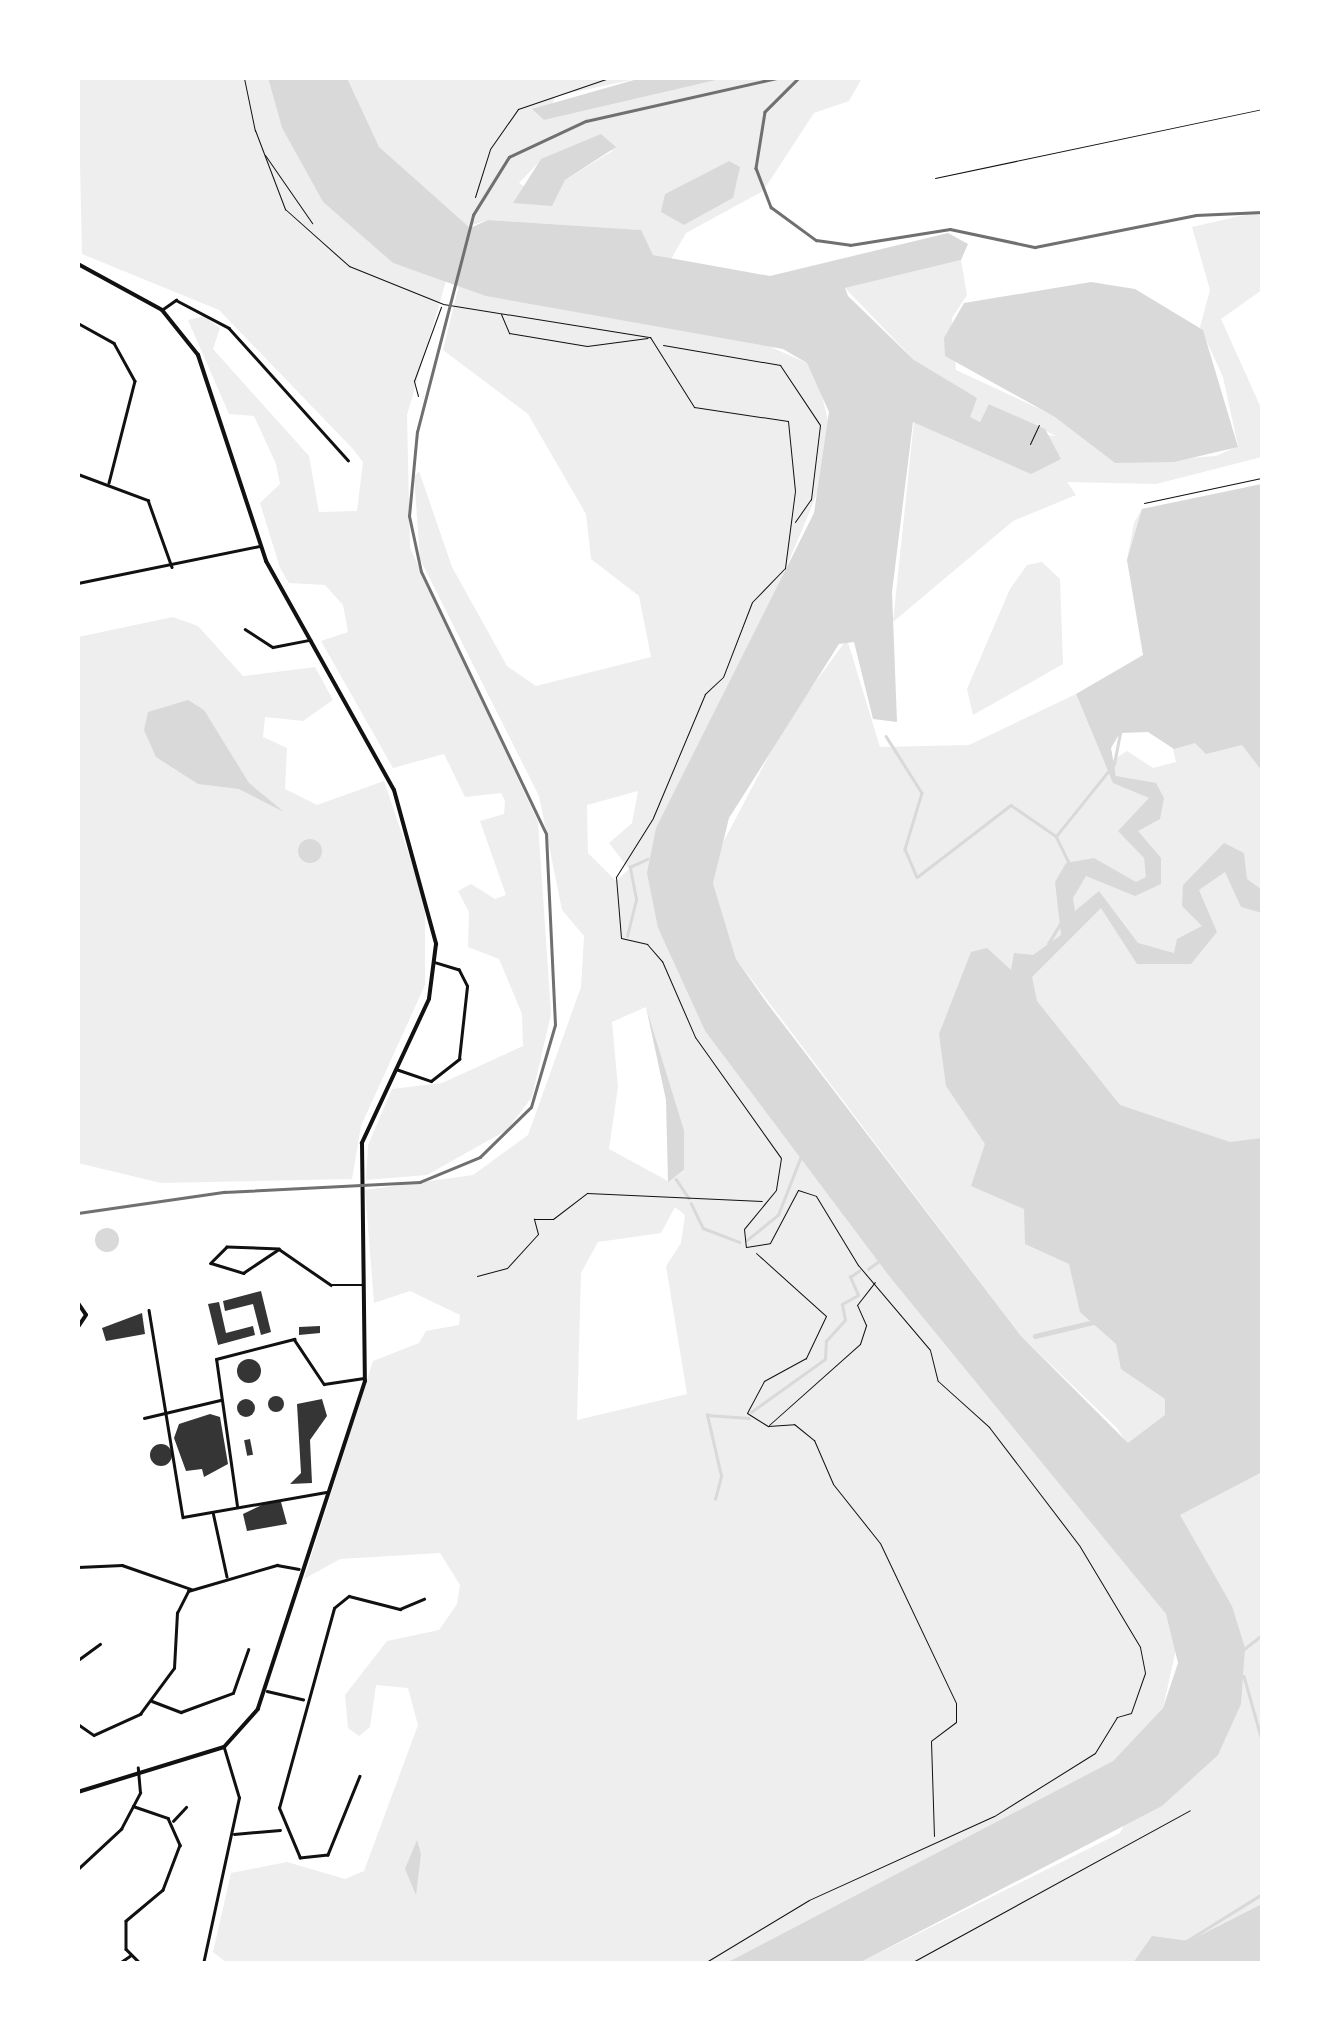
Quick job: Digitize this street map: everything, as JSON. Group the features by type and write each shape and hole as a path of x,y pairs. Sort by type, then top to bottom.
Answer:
{"street":[{"path":"78,264 162,310 207,373 260,546 394,790 430,902 435,962 358,1174 356,1202 365,1285 365,1378 251,1724 224,1747 138,1768 78,1792"},
{"path":"162,310 176,300 229,328 348,460"},
{"path":"78,324 114,343 135,381 108,483"},
{"path":"78,474 108,483 154,507 172,568"},
{"path":"78,583 172,568 260,546"},
{"path":"245,630 273,647 311,640"},
{"path":"396,1069 431,1081 459,1058 467,986 458,970 435,962"},
{"path":"278,1249 243,1273 211,1263 227,1247 278,1249 330,1286 365,1285"},
{"path":"78,1303 86,1315 78,1327"},
{"path":"148,1310 172,1411 183,1518 280,1495 328,1492"},
{"path":"237,1506 216,1359 294,1339 324,1384 365,1378"},
{"path":"144,1418 222,1399"},
{"path":"213,1511 227,1577"},
{"path":"78,1567 122,1565 191,1589 227,1577 299,1569"},
{"path":"78,1724 100,1733 134,1720 178,1658 176,1613 191,1589"},
{"path":"360,1776 328,1855 300,1858 281,1830 304,1699 341,1596 400,1609 424,1599"},
{"path":"78,1660 100,1644"},
{"path":"150,1700 181,1712 232,1693 248,1650"},
{"path":"262,1690 304,1699"},
{"path":"203,1964 233,1834 238,1786 224,1747"},
{"path":"78,1869 133,1806 138,1768"},
{"path":"133,1806 172,1821"},
{"path":"172,1821 186,1808"},
{"path":"142,1964 131,1955 126,1921 163,1890 178,1861 172,1821"},
{"path":"233,1834 281,1830"},
{"path":"118,1964 131,1955"}],"lane":[{"path":"475,197 490,149 518,109 609,78"},
{"path":"935,178 1262,110"},
{"path":"1144,503 1262,478"}],"path":[{"path":"244,78 255,130 284,209 314,226"},
{"path":"264,154 314,226 349,266 442,304 650,336 661,344 780,366 820,424 811,499 792,524"},
{"path":"418,396 418,366 442,304"},
{"path":"501,314 509,333 587,346 650,336"},
{"path":"661,344 694,407 788,420 792,524 781,580 752,602 629,860 617,874 621,938 648,944 662,961 693,1033 781,1158 766,1203 742,1234 754,1251 826,1316 806,1358 752,1393 748,1413 768,1426 794,1424 814,1440 834,1484 880,1543 956,1703 956,1722 931,1741 934,1839"},
{"path":"1030,444 1039,424"},
{"path":"703,1964 934,1839 994,1816 1095,1753 1117,1718 1131,1713 1144,1664 1078,1545 989,1427 938,1381 930,1350 803,1188 770,1242 754,1251"},
{"path":"477,1276 508,1268 538,1234 534,1219 553,1219 588,1194 766,1203"},
{"path":"768,1426 860,1344 866,1325 856,1305 870,1281 878,1283"},
{"path":"910,1964 1190,1810"}],"shaded area":[{"path":"78,78 268,78 282,128 323,202 393,263 446,281 407,415 410,548 538,822 551,1014 532,1097 507,1130 427,1175 366,1180 368,1145 392,1089 442,1083 523,1046 522,1014 499,959 468,947 469,912 458,891 471,884 495,899 506,895 480,821 504,814 505,801 501,793 465,797 444,754 393,768 321,641 348,632 343,605 325,585 289,583 280,568 260,503 280,484 276,464 254,416 229,414 188,320 204,316 220,328 213,349 309,456 319,512 357,511 363,462 219,310 82,254"},
{"path":"268,78 347,78 379,147 470,228 488,220 641,230 653,255 770,276 948,233 968,244 961,260 845,288 848,296 914,360 977,398 970,417 980,422 989,404 1045,429 1061,459 1031,474 913,422 892,592 897,722 873,719 854,642 839,644 729,818 713,883 736,959 767,1003 1021,1336 1128,1443 1165,1415 1165,1399 1121,1369 1116,1344 1080,1312 1069,1264 1025,1244 1024,1209 971,1186 985,1144 946,1086 939,1034 971,952 987,948 1011,970 1014,953 1033,955 1061,935 1055,882 1066,863 1094,858 1136,882 1146,877 1144,858 1118,831 1149,798 1113,783 1076,694 1143,655 1127,560 1142,509 1262,484 1262,771 1242,745 1206,754 1195,743 1174,749 1148,732 1120,733 1111,748 1116,776 1156,783 1164,798 1160,819 1138,831 1161,858 1161,884 1135,896 1086,876 1073,898 1075,911 1099,891 1138,943 1174,953 1177,939 1202,926 1182,906 1183,885 1224,843 1244,853 1247,879 1262,890 1262,913 1241,907 1225,872 1199,890 1217,932 1191,964 1137,964 1101,908 1032,977 1037,1001 1120,1105 1230,1142 1262,1138 1262,1472 1180,1515 1232,1606 1245,1648 1241,1704 1218,1755 1162,1806 859,1963 726,1963 1113,1761 1163,1708 1178,1663 1166,1614 889,1276 705,1031 658,928 647,873 656,828 814,513 829,412 807,363 783,349 486,296 393,263 323,202 282,128"},
{"path":"347,78 641,78 556,96 544,120 725,78 862,78 849,101 814,113 763,191 686,233 671,259 653,255 640,230 488,220 465,227 378,147","holes":["614,150 565,180 552,205 519,183 542,159","729,161 733,198 684,225 665,194"]},
{"path":"641,78 725,78 544,120 532,109"},
{"path":"601,134 616,147 565,180 552,206 513,203 541,159"},
{"path":"729,161 740,167 733,198 684,225 661,212 665,194"},
{"path":"1262,211 1262,290 1221,319 1262,410 1262,457 1156,484 1067,482 1076,495 1013,521 893,622 914,421 1056,436 990,404 980,422 969,417 845,288 961,260 967,295 952,318 956,370 1055,416 1115,463 1216,456 1238,446 1223,377 1200,327 1210,290 1192,227"},
{"path":"1091,282 1135,289 1203,330 1238,447 1174,462 1115,463 1055,417 945,356 944,338 964,303"},
{"path":"459,285 759,342 807,363 820,387 832,438 827,470 760,630 803,620 656,828 658,928 705,1031 889,1276 1166,1614 1177,1645 1163,1708 1113,1761 726,1963 228,1964 213,1952 231,1873 287,1862 345,1879 364,1871 418,1725 408,1688 376,1685 370,1727 359,1736 348,1728 345,1695 387,1641 439,1630 457,1604 460,1585 440,1553 340,1559 304,1579 373,1361 419,1343 426,1331 459,1325 460,1315 410,1291 374,1303 365,1190 473,1175 528,1135 581,987 584,936 562,910 539,796 420,559 414,476 419,471 452,567 507,666 536,686 651,657 639,596 591,559 586,514 528,414 443,350","holes":["638,791 632,823 609,843 629,869 616,881 588,853 587,805","646,1007 684,1130 684,1171 668,1181 609,1149 618,1087 612,1022","675,1207 685,1215 681,1243 666,1266 687,1394 577,1420 581,1273 598,1242 661,1233"]},
{"path":"1262,484 1262,1963 859,1963 1120,1833 1232,1606 1117,1428 1021,1336 736,959 713,883 718,852 787,721 847,639 880,747 969,745 1076,694 1105,764 1117,777 1111,761 1127,751 1153,768 1176,762 1127,560 1134,523 1142,509"},
{"path":"1042,562 1060,579 1063,664 973,715 967,689 1010,589 1027,565"},
{"path":"173,617 198,626 243,676 315,667 333,700 303,721 265,717 263,737 287,748 285,789 317,805 384,781 425,902 425,985 361,1126 352,1179 161,1183 78,1163 78,637"},
{"path":"188,700 204,710 249,783 284,812 239,789 198,784 156,757 144,730 148,712"},
{"path":"310,839 322,851 310,863 298,851"},
{"path":"646,1007 684,1130 684,1170 668,1182 666,1100"},
{"path":"107,1228 116,1231 116,1249 107,1252 98,1249 95,1240 98,1231"},
{"path":"417,1840 421,1854 416,1895 405,1869"},
{"path":"1262,1904 1262,1963 1133,1963 1152,1936 1189,1941"}],"building":[{"path":"261,1291 271,1332 261,1335 253,1304 225,1311 223,1301"},
{"path":"219,1302 226,1333 253,1326 255,1335 218,1345 208,1304"},
{"path":"142,1313 145,1334 106,1341 102,1328"},
{"path":"320,1326 320,1333 299,1335 299,1327"},
{"path":"249,1359 261,1371 249,1383 237,1371"},
{"path":"276,1396 284,1404 276,1412 268,1404"},
{"path":"246,1399 255,1408 246,1417 237,1408"},
{"path":"322,1399 327,1416 310,1440 312,1483 290,1484 301,1473 297,1404"},
{"path":"210,1414 220,1417 228,1464 204,1477 202,1469 186,1471 174,1438 179,1424"},
{"path":"250,1439 253,1455 247,1456 244,1440"},
{"path":"161,1444 169,1447 169,1463 161,1466 153,1463 150,1455 153,1447"},
{"path":"270,1501 281,1502 287,1524 247,1531 243,1514"}],"waterway":[{"path":"1057,835 1114,764 1120,733"},
{"path":"886,736 922,793 905,849 917,877 1011,805 1056,836 1070,865"},
{"path":"627,936 636,899 630,867 647,859"},
{"path":"1048,944 1062,921"},
{"path":"747,1240 778,1215 801,1156"},
{"path":"676,1179 689,1198"},
{"path":"691,1203 703,1228 739,1242"},
{"path":"868,1269 879,1261"},
{"path":"751,1412 825,1359 826,1341 845,1320 842,1304 858,1295 850,1277 859,1271"},
{"path":"1035,1336 1098,1321"},
{"path":"715,1499 721,1476 707,1415 749,1418"},
{"path":"1244,1649 1262,1635"},
{"path":"1244,1676 1262,1740"},
{"path":"1185,1942 1262,1894"}],"railway":[{"path":"78,1213 224,1192 420,1182 480,1157 531,1107 555,1025 546,834 421,572 409,516 417,432 473,215 509,157 586,121 777,78"},
{"path":"799,78 765,112 756,168 771,207 816,240 850,245 950,229 1035,247 1196,215 1262,212"}]}
